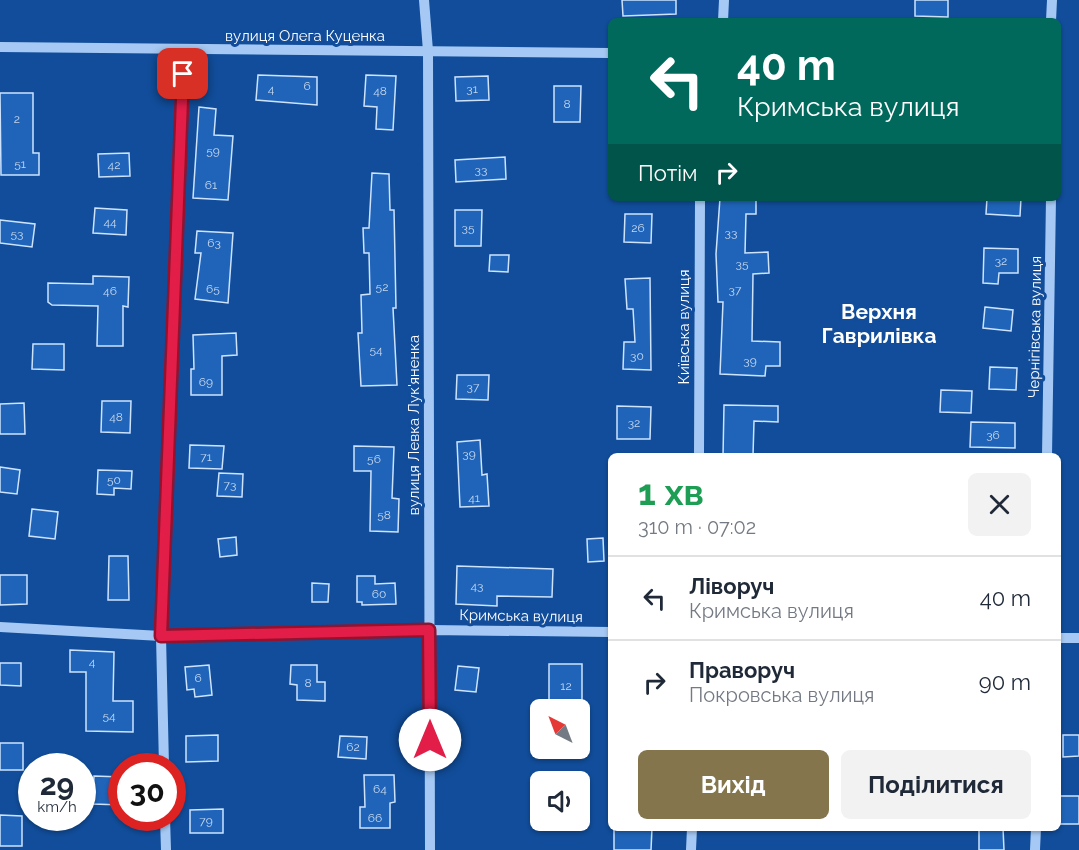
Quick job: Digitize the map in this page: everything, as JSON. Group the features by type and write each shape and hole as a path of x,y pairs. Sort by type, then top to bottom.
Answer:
{"street":[{"name":"вулиця Левка Лук'яненка","path":"424,0 428,51 430,850"},
{"path":"723,18 724,0"},
{"path":"1052,0 1052,18"},
{"name":"вулиця Олега Куценка","path":"0,48 608,53"},
{"path":"164,753 161,636 183,50"},
{"name":"Київська вулиця","path":"699,453 700,201"},
{"name":"Чернігівська вулиця","path":"1047,453 1051,201"},
{"name":"Кримська вулиця","path":"0,627 161,636 429,630 608,632"},
{"path":"1061,638 1079,638"},
{"path":"165,831 166,850"},
{"path":"691,850 692,831"},
{"path":"1035,850 1036,831"}],"building":[{"path":"622,0 676,0 676,14 623,16"},
{"path":"915,0 948,0 948,17 915,16"},
{"path":"258,75 317,77 317,105 256,100"},
{"path":"366,75 396,76 393,130 376,129 377,107 364,106"},
{"path":"488,76 489,100 456,101 455,77"},
{"path":"554,86 581,86 580,122 554,122"},
{"path":"0,93 33,93 33,153 39,153 39,175 1,175"},
{"path":"199,107 216,109 214,135 233,136 228,200 193,198"},
{"path":"129,153 130,176 99,177 98,154"},
{"path":"505,157 506,179 456,182 455,160"},
{"path":"372,173 389,174 390,210 394,210 396,308 393,308 397,385 361,386 358,333 362,333 361,295 370,294 369,253 364,253 363,228 369,228"},
{"path":"720,201 756,201 756,214 746,214 745,253 768,252 769,273 753,274 752,341 780,342 780,366 766,366 765,376 720,374 723,302 718,302 716,254"},
{"path":"987,201 1021,201 1020,216 986,214"},
{"path":"95,208 127,210 126,235 93,233"},
{"path":"455,210 482,210 481,246 455,246"},
{"path":"625,214 652,214 651,243 624,242"},
{"path":"0,220 35,224 32,247 0,243"},
{"path":"197,231 233,233 228,303 195,299 201,253 195,253"},
{"path":"984,248 1018,249 1018,273 999,273 998,284 983,283"},
{"path":"490,255 509,255 508,272 489,271"},
{"path":"93,276 129,277 128,307 123,306 123,346 97,346 98,306 52,305 48,302 48,283 93,284"},
{"path":"650,278 651,370 623,369 624,342 635,342 633,309 627,309 625,279"},
{"path":"985,307 1013,310 1011,331 983,328"},
{"path":"236,333 237,355 222,356 222,395 191,395 191,369 194,369 193,335"},
{"path":"33,344 64,344 64,370 32,369"},
{"path":"990,367 1017,368 1016,390 989,389"},
{"path":"457,375 489,375 488,400 456,399"},
{"path":"941,390 972,391 971,413 940,412"},
{"path":"102,401 131,401 130,433 101,432"},
{"path":"24,403 25,434 0,434 0,404"},
{"path":"724,405 778,406 778,422 754,421 753,453 723,453"},
{"path":"617,406 651,407 650,439 617,439"},
{"path":"971,422 1015,423 1015,448 970,447"},
{"path":"480,440 482,475 487,474 489,506 460,507 457,442"},
{"path":"190,445 224,446 222,469 189,468"},
{"path":"354,446 394,447 392,498 399,499 398,532 370,531 371,471 354,471"},
{"path":"0,467 20,470 17,494 0,492"},
{"path":"98,470 132,471 131,489 114,488 114,495 97,494"},
{"path":"219,473 243,474 242,497 217,496"},
{"path":"32,509 58,512 55,539 29,536"},
{"path":"236,537 237,555 220,557 218,539"},
{"path":"603,538 604,561 588,562 587,539"},
{"path":"109,556 128,556 129,600 108,600"},
{"path":"457,566 553,569 552,597 497,596 497,606 456,604"},
{"path":"0,575 27,575 27,604 0,605"},
{"path":"357,576 375,576 375,584 395,583 396,604 362,605 362,602 357,602"},
{"path":"312,583 329,584 328,602 312,602"},
{"path":"70,650 114,652 113,701 133,701 133,732 86,731 86,672 70,672"},
{"path":"0,663 21,663 21,686 0,685"},
{"path":"549,664 582,664 582,699 549,699"},
{"path":"209,665 212,695 195,697 194,689 187,690 185,667"},
{"path":"291,665 317,665 317,682 325,682 325,701 297,700 297,685 290,684"},
{"path":"458,666 479,668 476,692 455,690"},
{"path":"218,735 218,761 186,762 186,736"},
{"path":"1063,735 1079,735 1079,756 1063,757"},
{"path":"340,736 367,737 366,759 338,757"},
{"path":"0,743 23,743 23,753 18,753 18,770 0,770"},
{"path":"364,775 394,775 395,802 390,803 390,828 360,828 360,807 365,807"},
{"path":"96,776 108,776 108,805 96,804"},
{"path":"1061,796 1079,796 1079,824 1061,824"},
{"path":"223,809 223,833 190,833 190,810"},
{"path":"0,815 18,816 18,831 22,831 22,846 0,846"},
{"path":"614,831 652,831 651,850 614,850"},
{"path":"979,831 1003,831 1004,850 979,850"}],"district":[{"name":"Верхня Гаврилівка","path":"879,323"}],"route":[{"path":"183,74 161,636 429,630 430,740"}]}
